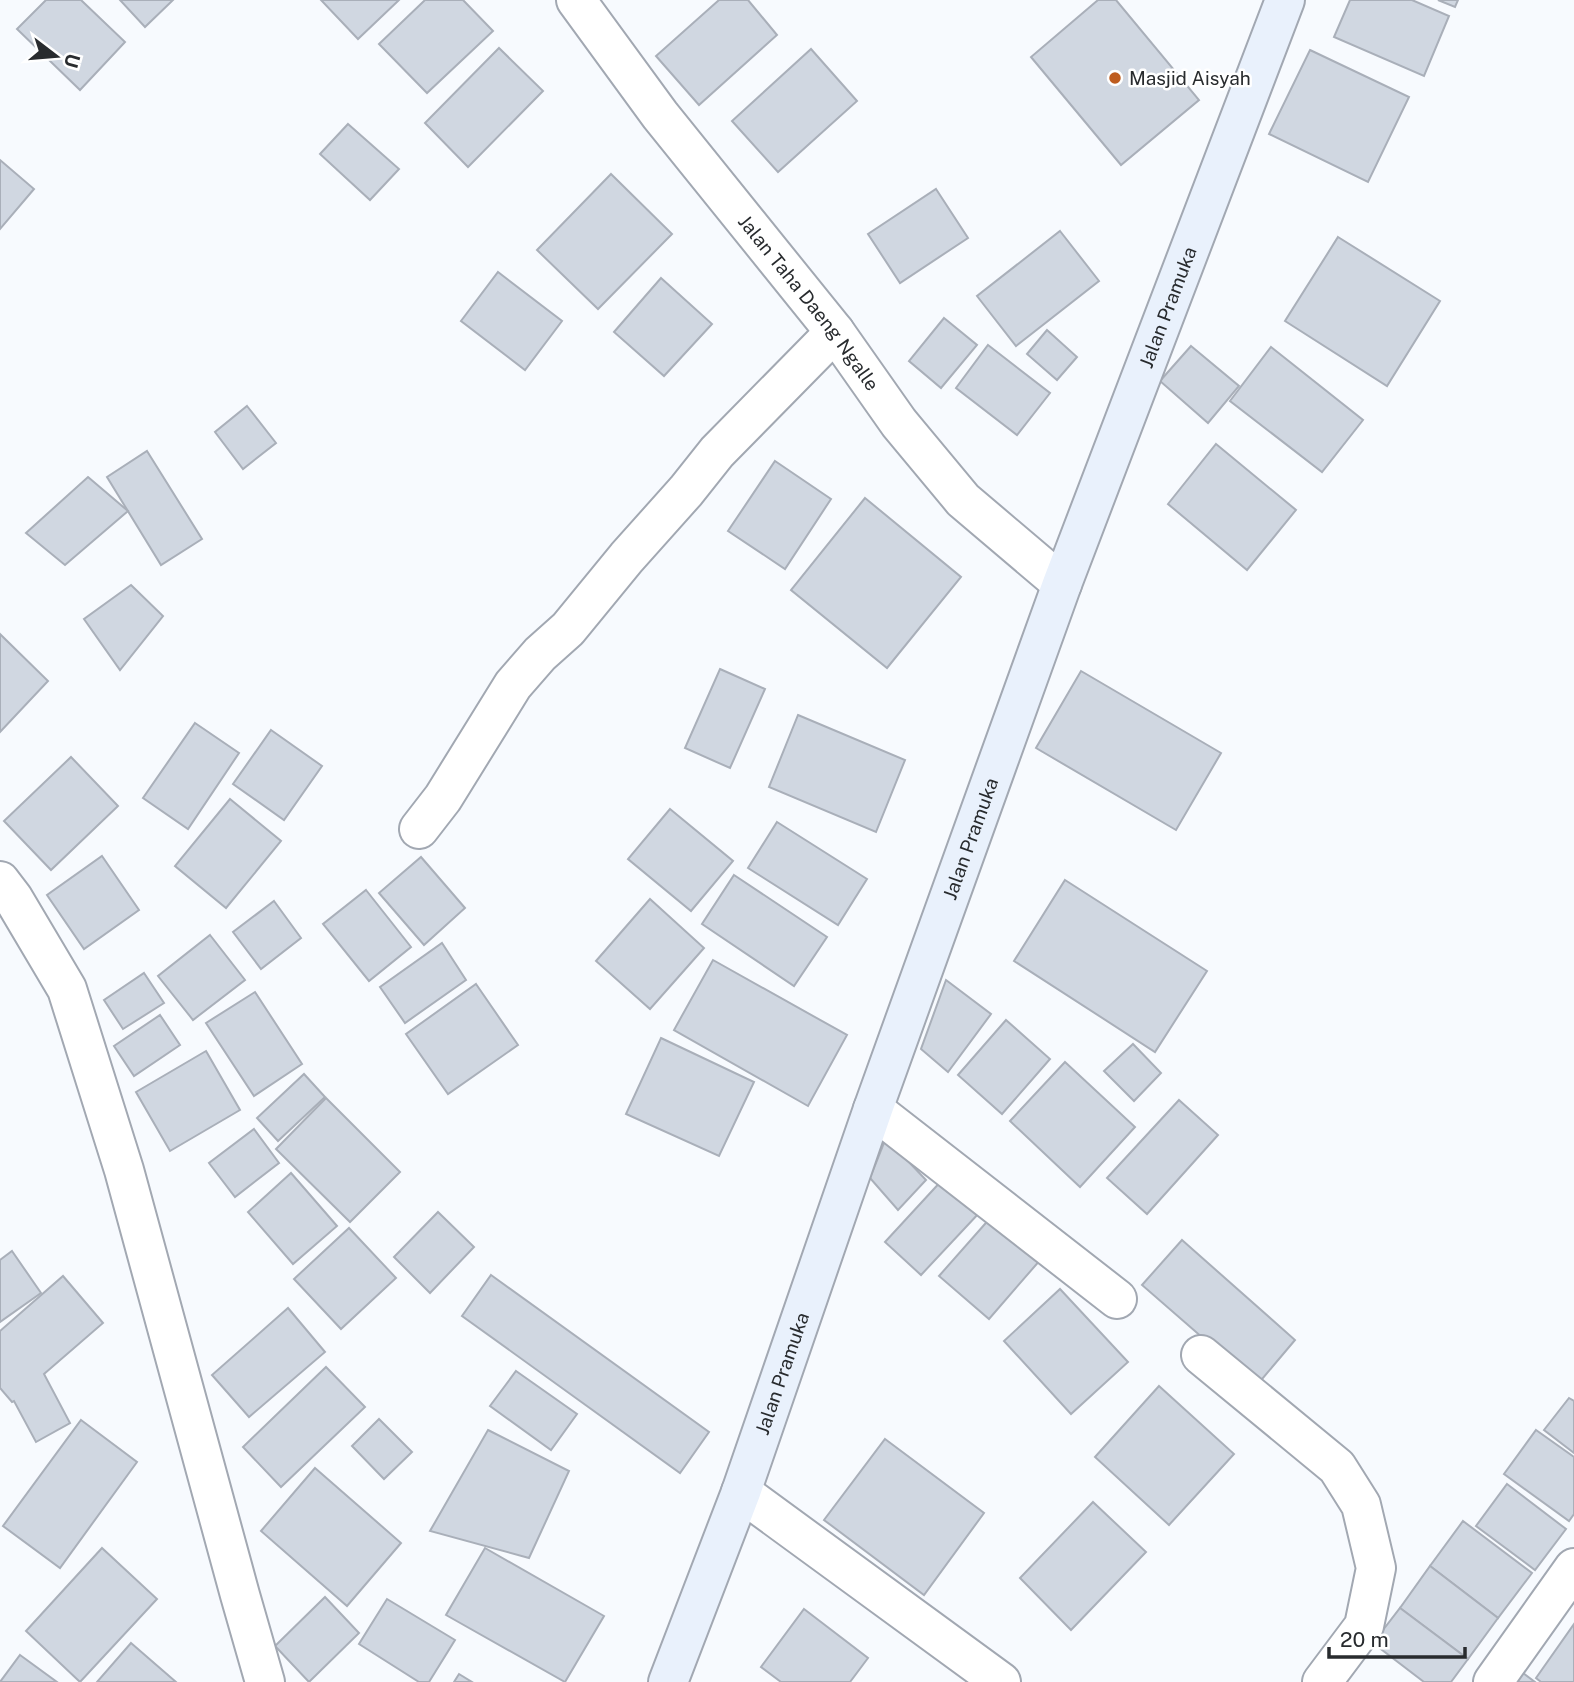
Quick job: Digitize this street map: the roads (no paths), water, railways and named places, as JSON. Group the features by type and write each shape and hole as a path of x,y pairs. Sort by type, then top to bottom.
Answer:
{"street":[{"name":"Jalan Taha Daeng Ngalle","path":"576,0 660,115 835,332 900,423 963,500 1062,584"},
{"name":"Jalan Pramuka","path":"668,1682 741,1492 873,1109 1062,584 1284,0"},
{"path":"419,829 443,798 513,685 540,654 568,629 717,452 835,332"},
{"path":"0,881 67,989 124,1170 265,1682"},
{"path":"873,1109 1117,1299"},
{"path":"1201,1355 1337,1467 1362,1506 1377,1568 1364,1626 1322,1682"},
{"path":"741,1492 1002,1682"},
{"path":"1493,1682 1570,1583"}],"place":[{"name":"Masjid Aisyah","path":"1115,78"}]}
